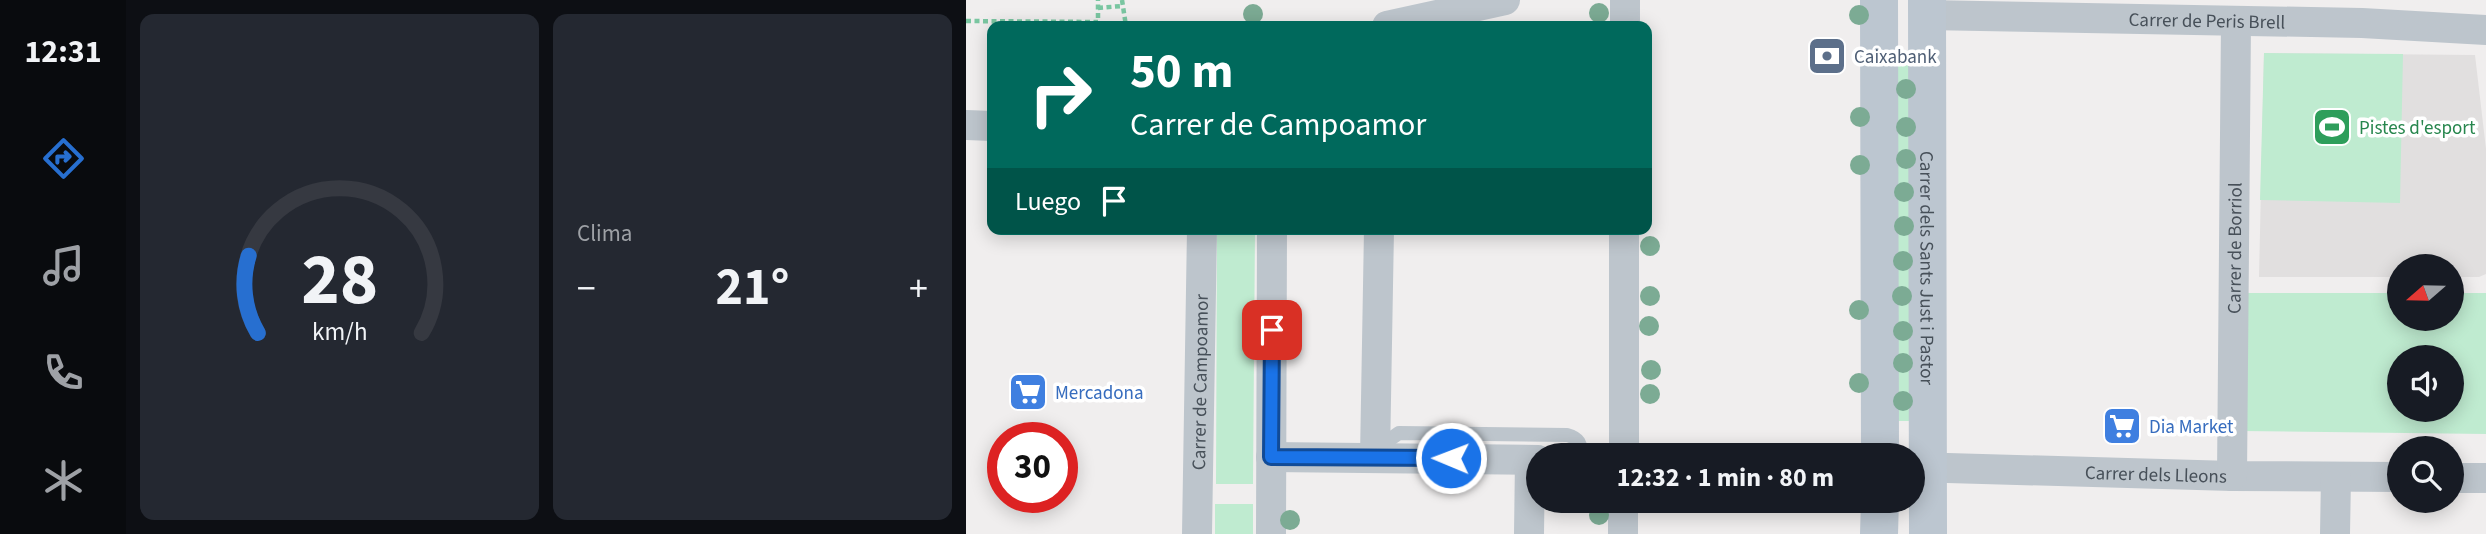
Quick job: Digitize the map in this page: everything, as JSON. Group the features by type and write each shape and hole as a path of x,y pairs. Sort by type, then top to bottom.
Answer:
{"street":[{"path":"1410,21 1505,0"},
{"path":"1625,0 1625,21"},
{"path":"1880,443 1879,8 1927,8"},
{"name":"Carrer de Peris Brell","path":"1927,8 2064,9 2236,21 2362,12 2486,30"},
{"name":"Carrer dels Sants Just i Pastor","path":"1921,443 1927,8"},
{"name":"Carrer de Borriol","path":"2231,476 2236,21"},
{"path":"966,125 987,126"},
{"name":"Carrer de Campoamor","path":"1197,534 1202,235"},
{"path":"1271,534 1272,235"},
{"path":"1379,235 1387,457"},
{"path":"1624,235 1624,443"},
{"path":"1271,457 1526,460"},
{"name":"Carrer dels Lleons","path":"1925,468 2387,477"},
{"path":"2335,534 2336,477"},
{"path":"2464,478 2486,478"},
{"name":"Carrer dels Sants Just i Pastor","path":"1925,506 1928,534"},
{"path":"1529,534 1530,513"},
{"path":"1623,513 1623,534"},
{"path":"1879,534 1880,513"}],"lane":[{"path":"1387,457 1393,454 1388,446 1389,440 1399,433 1567,435 1575,437 1579,443"}],"path":[{"path":"1098,0 1098,21"},
{"path":"1098,8 1122,3 1125,21"},
{"path":"966,21 987,21"}],"shaded area":[{"path":"2264,53 2475,55 2486,149 2486,274 2464,277 2464,254 2387,254 2387,277 2259,277"}],"green space":[{"name":"Pistes d'esport","path":"2264,53 2403,54 2400,203 2260,200"},
{"path":"1890,65 1916,65 1916,421 1890,421"},
{"path":"1217,235 1255,235 1253,484 1216,484"},
{"path":"2247,293 2387,293 2387,331 2464,331 2464,293 2486,293 2486,434 2241,431"},
{"path":"1215,504 1253,504 1253,534 1215,534"}],"place":[{"name":"Caixabank","path":"1827,56"},
{"name":"Pistes d'esport","path":"2332,127"},
{"name":"Mercadona","path":"1028,392"},
{"name":"Dia Market","path":"2122,426"}],"route":[{"path":"1272,330 1271,457 1451,458"}]}
